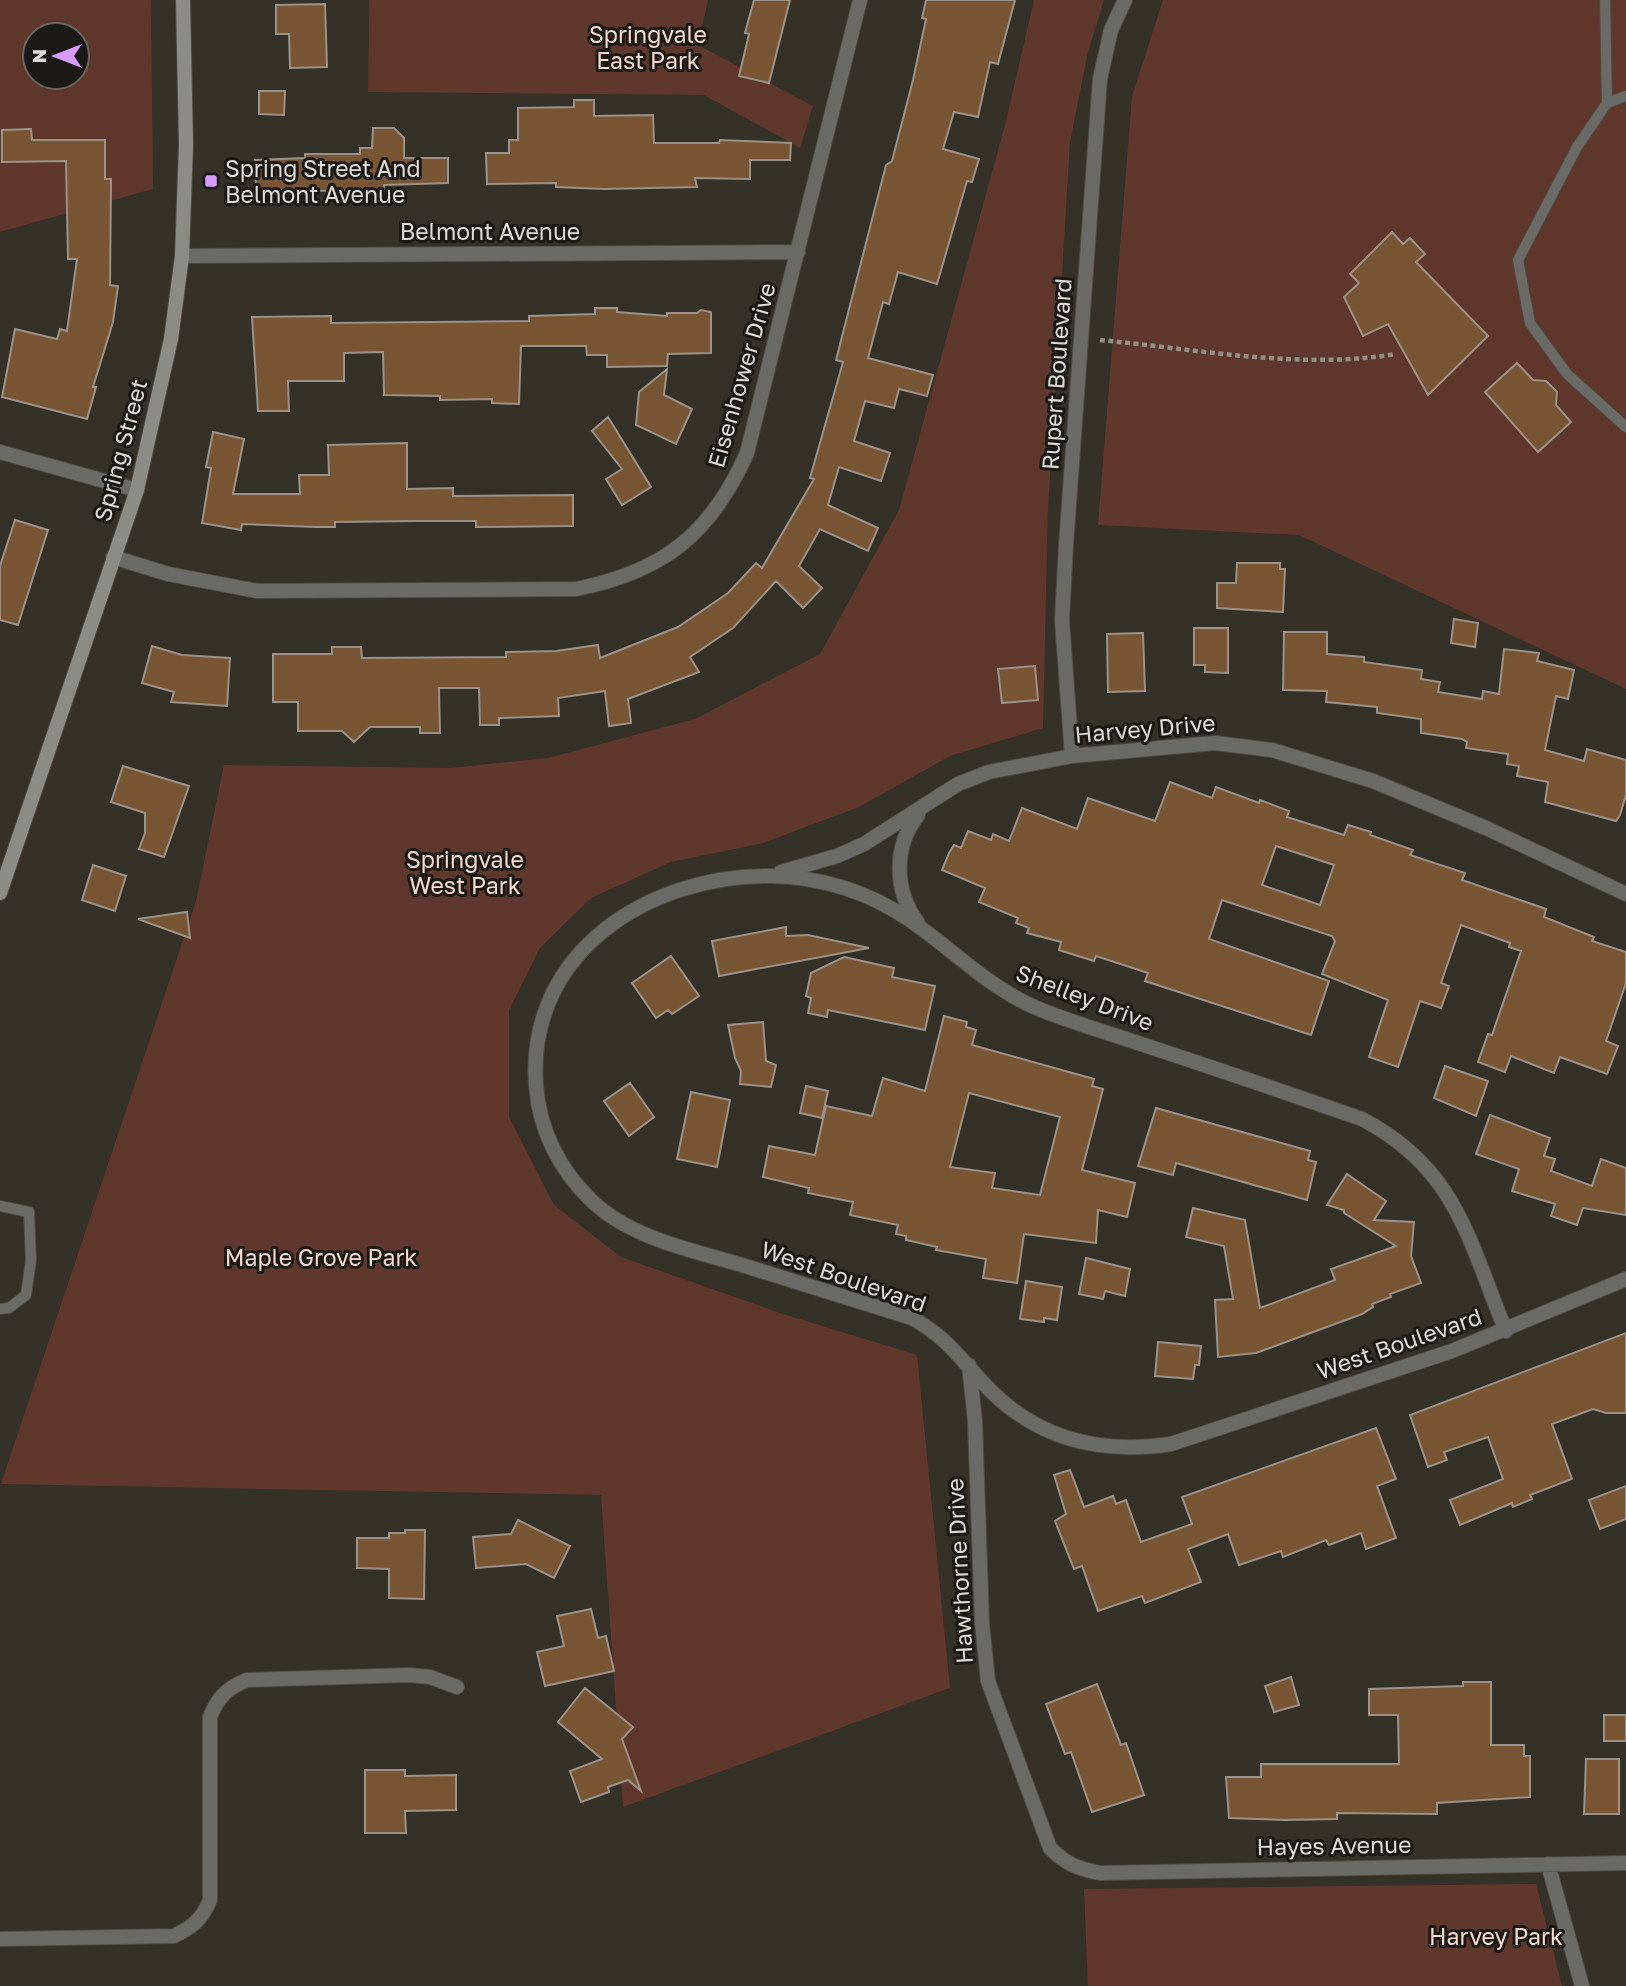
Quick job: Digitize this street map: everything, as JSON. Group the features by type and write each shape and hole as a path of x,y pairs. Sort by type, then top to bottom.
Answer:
{"main road":[{"name":"Spring Street","path":"0,893 138,490 171,339 181,256 186,145 183,0"}],"street":[{"name":"Eisenhower Drive","path":"113,557 220,586 295,593 576,589 611,583 644,570 674,552 701,528 733,485 747,453 860,0"},
{"name":"Rupert Boulevard","path":"1072,756 1062,620 1100,79 1111,30 1125,0"},
{"name":"Belmont Avenue","path":"181,256 798,252"},
{"path":"0,452 138,490"},
{"name":"Harvey Drive","path":"749,877 809,865 837,856 890,830 958,784 989,772 1072,756 1191,744 1240,745 1272,750 1373,781 1441,808 1626,894"},
{"path":"928,934 906,903 899,874 905,836 931,802"},
{"name":"Shelley Drive","path":"572,960 594,937 620,918 656,899 704,883 749,877 814,880 856,891 894,910 985,980 1037,1008 1362,1119 1391,1134 1416,1153 1437,1177 1454,1204 1506,1331"},
{"name":"West Boulevard","path":"572,960 546,1007 537,1038 534,1067 544,1128 556,1156 574,1182 595,1204 620,1222 668,1242 912,1318 939,1334 1016,1413 1044,1430 1074,1441 1106,1448 1171,1444 1506,1331 1626,1279"},
{"name":"Hawthorne Drive","path":"969,1365 975,1421 982,1623 988,1681 1050,1848"},
{"path":"0,1939 174,1936 191,1928 203,1916 210,1900 210,1717 217,1700 229,1688 247,1680 409,1675 430,1677 457,1687"},
{"name":"Hayes Avenue","path":"1050,1848 1075,1869 1100,1873 1626,1863"},
{"path":"1548,1864 1582,1986"}],"lane":[{"path":"1605,0 1606,103 1577,147 1518,260 1530,323 1567,374 1626,427"},
{"path":"1606,103 1626,96"},
{"path":"0,1206 29,1212 31,1260 26,1295 9,1308 0,1309"}],"path":[{"path":"1082,339 1271,356 1363,360 1396,354"}],"green space":[{"path":"0,0 151,0 153,189 0,232"},
{"name":"Springvale East Park","path":"369,0 708,0 698,45 813,106 800,148 704,95 368,92"},
{"name":"Maple Grove Park","path":"1034,0 1104,0 1088,52 1070,142 1048,510 1043,728 950,756 859,807 763,843 671,862 591,898 540,948 509,1010 509,1117 554,1205 621,1257 780,1313 917,1355 950,1688 623,1807 601,1495 1,1484 196,901 224,765 450,768 548,758 695,719 820,654 899,510 1005,125"},
{"path":"1163,0 1626,0 1626,689 1299,535 1098,525 1132,96"},
{"name":"Harvey Park","path":"1536,1884 1562,1986 1088,1986 1084,1889"}],"building":[{"path":"754,0 790,0 769,83 739,76 749,34 745,33"},
{"path":"926,0 1015,0 998,64 990,62 978,117 954,112 943,149 979,159 972,182 967,181 937,284 898,272 889,304 883,302 868,358 933,375 927,396 899,389 894,408 865,401 854,441 890,453 881,481 839,467 828,505 878,528 868,551 820,529 799,566 822,588 803,608 776,581 733,628 690,657 699,672 628,699 631,723 609,726 605,691 558,698 559,716 499,718 499,725 480,725 479,688 439,688 440,733 420,733 420,727 370,727 354,742 342,731 298,731 298,702 273,702 273,654 332,654 332,647 361,647 362,658 506,657 506,652 556,651 598,645 600,658 678,627 728,593 756,563 762,568 814,479 810,478 843,362 836,360 886,165 892,161 913,80 926,19 922,18"},
{"path":"325,4 327,67 290,68 289,34 276,34 276,5"},
{"path":"259,91 285,91 284,115 259,114"},
{"path":"574,100 594,100 594,116 653,115 654,143 719,143 720,140 791,143 790,160 750,160 750,179 695,178 697,187 604,189 556,187 556,183 487,184 486,153 509,153 509,140 518,140 518,108 574,107"},
{"path":"373,128 394,128 404,138 404,158 448,158 448,183 384,185 384,189 341,191 256,190 255,160 305,158 305,154 360,154 360,148 372,148"},
{"path":"31,129 32,140 105,140 105,179 111,179 110,285 118,286 113,322 93,387 96,387 87,419 2,397 15,329 57,339 60,329 67,331 77,259 68,259 66,161 2,162 2,130"},
{"path":"1392,232 1403,244 1410,238 1425,254 1416,262 1488,336 1428,395 1388,324 1363,336 1344,297 1359,283 1350,274"},
{"path":"595,308 617,308 617,312 667,316 667,313 697,313 701,310 711,312 711,353 668,354 667,366 607,367 607,355 587,355 586,346 521,346 519,404 492,403 492,399 440,400 440,396 384,395 383,352 344,353 344,381 288,381 289,411 258,411 252,317 331,316 331,323 529,321 529,316 595,314"},
{"path":"1517,363 1533,380 1546,381 1557,392 1556,405 1571,422 1538,452 1485,392"},
{"path":"667,369 664,395 692,409 676,444 636,425 639,392"},
{"path":"608,417 651,487 622,505 606,479 622,469 592,431"},
{"path":"213,432 244,439 233,494 300,494 299,475 329,475 328,445 407,443 407,489 453,488 453,496 573,495 573,526 476,527 476,521 417,521 335,522 335,527 242,524 241,530 202,523 211,468 206,467"},
{"path":"15,520 48,530 18,625 0,620 0,566"},
{"path":"1237,563 1280,563 1280,569 1285,569 1283,612 1217,608 1217,583 1236,583"},
{"path":"1454,619 1478,623 1475,647 1451,643"},
{"path":"1194,628 1228,628 1228,673 1205,672 1205,665 1194,665"},
{"path":"1284,632 1327,632 1327,654 1364,657 1364,662 1422,670 1421,679 1440,682 1438,692 1482,699 1483,691 1499,694 1504,649 1539,653 1537,661 1574,670 1568,699 1556,696 1545,750 1584,761 1587,749 1626,760 1626,795 1620,815 1616,821 1545,802 1548,782 1517,776 1519,766 1507,764 1508,754 1466,748 1467,742 1462,739 1421,733 1421,719 1377,713 1377,707 1326,702 1327,691 1283,690"},
{"path":"1143,633 1145,691 1108,692 1107,634"},
{"path":"152,646 182,655 230,658 227,706 171,702 174,692 142,683"},
{"path":"1035,666 1038,700 1002,703 998,669"},
{"path":"123,766 189,786 164,857 139,849 145,833 145,813 111,802"},
{"path":"1170,782 1212,798 1216,787 1259,803 1260,800 1289,811 1287,817 1344,835 1348,825 1371,832 1370,835 1413,850 1410,855 1465,873 1462,880 1546,909 1544,917 1594,937 1592,941 1626,952 1626,983 1606,1041 1618,1046 1607,1074 1560,1057 1554,1073 1511,1056 1505,1072 1478,1062 1488,1034 1492,1035 1521,951 1509,947 1510,943 1461,925 1441,983 1449,986 1441,1008 1420,1001 1398,1067 1369,1057 1388,1000 1322,974 1335,941 1332,936 1222,900 1209,939 1329,981 1311,1035 1145,981 1148,973 1096,956 1094,961 1059,950 1061,942 1027,933 1029,928 1016,923 1018,918 979,902 985,888 942,870 954,845 961,848 968,831 991,840 993,834 1009,841 1022,808 1077,829 1088,798 1155,821","holes":["1276,846 1334,865 1320,905 1262,885"]},
{"path":"93,865 126,876 115,911 82,900"},
{"path":"187,912 190,938 138,919"},
{"path":"786,927 786,936 808,935 869,948 719,976 712,941"},
{"path":"671,956 699,996 672,1014 668,1010 656,1018 632,983"},
{"path":"844,957 894,968 892,977 935,986 925,1030 828,1010 827,1017 808,1013 811,998 806,996 811,973"},
{"path":"944,1016 967,1022 966,1027 976,1030 972,1045 1094,1079 1092,1086 1103,1089 1082,1170 1135,1183 1127,1217 1098,1210 1096,1243 1024,1234 1017,1283 983,1278 986,1259 936,1250 937,1247 906,1240 906,1236 896,1234 898,1225 850,1215 853,1202 808,1193 809,1188 763,1177 769,1146 815,1155 826,1106 872,1116 883,1078 925,1091","holes":["969,1093 1060,1117 1040,1195 992,1188 995,1173 950,1167"]},
{"path":"763,1022 766,1061 776,1065 771,1087 740,1084 741,1071 735,1058 728,1025"},
{"path":"1445,1066 1488,1081 1476,1116 1434,1098"},
{"path":"630,1083 654,1117 629,1136 604,1101"},
{"path":"806,1086 828,1091 822,1118 800,1113"},
{"path":"691,1092 730,1100 717,1167 677,1159"},
{"path":"1156,1108 1310,1151 1308,1160 1316,1162 1307,1200 1176,1163 1173,1175 1138,1166"},
{"path":"1490,1115 1550,1138 1544,1156 1555,1159 1551,1171 1592,1186 1601,1159 1626,1168 1626,1215 1583,1208 1577,1225 1551,1216 1555,1204 1512,1191 1519,1169 1476,1154"},
{"path":"1347,1174 1386,1201 1374,1220 1414,1222 1411,1256 1421,1283 1390,1294 1391,1297 1372,1304 1373,1307 1362,1314 1256,1353 1218,1357 1215,1300 1233,1299 1224,1246 1186,1237 1193,1208 1245,1220 1260,1308 1335,1280 1331,1269 1396,1246 1344,1213 1344,1210 1327,1205"},
{"path":"1086,1258 1130,1269 1125,1296 1105,1291 1103,1299 1079,1294"},
{"path":"1026,1281 1062,1287 1057,1320 1044,1318 1044,1322 1020,1319"},
{"path":"1626,1333 1626,1413 1606,1413 1593,1409 1552,1424 1572,1479 1530,1495 1532,1499 1513,1507 1512,1503 1460,1525 1450,1500 1503,1479 1488,1437 1444,1452 1447,1460 1428,1467 1410,1415"},
{"path":"1158,1342 1201,1346 1199,1365 1195,1365 1193,1379 1155,1376"},
{"path":"1376,1428 1396,1479 1377,1486 1396,1538 1366,1549 1361,1533 1329,1545 1326,1540 1283,1557 1281,1551 1239,1565 1228,1534 1188,1549 1201,1582 1145,1603 1142,1596 1098,1611 1082,1566 1074,1569 1055,1521 1066,1514 1054,1475 1070,1470 1084,1507 1113,1496 1116,1504 1126,1500 1141,1542 1192,1524 1182,1497"},
{"path":"1626,1486 1626,1519 1600,1529 1589,1500"},
{"path":"518,1520 570,1546 554,1578 526,1564 476,1568 473,1537 511,1534"},
{"path":"405,1530 425,1530 424,1599 389,1598 389,1569 357,1568 357,1538 389,1538 389,1533 405,1533"},
{"path":"591,1609 598,1638 606,1636 614,1671 545,1686 537,1652 564,1646 557,1616"},
{"path":"1291,1677 1299,1705 1274,1712 1265,1686"},
{"path":"1463,1682 1491,1682 1491,1745 1524,1745 1524,1756 1530,1756 1530,1797 1437,1803 1437,1814 1337,1813 1337,1819 1285,1820 1229,1818 1226,1777 1261,1777 1261,1764 1399,1764 1398,1715 1369,1715 1369,1689 1463,1686"},
{"path":"1097,1684 1121,1745 1126,1743 1144,1795 1092,1812 1071,1752 1065,1754 1046,1704"},
{"path":"585,1688 633,1727 622,1739 641,1791 628,1780 608,1787 609,1792 581,1802 570,1771 602,1759 558,1722"},
{"path":"1604,1715 1626,1715 1626,1741 1604,1741"},
{"path":"1586,1759 1619,1759 1619,1814 1584,1814"},
{"path":"365,1770 405,1770 405,1776 456,1775 456,1810 405,1811 406,1833 365,1833"}],"place":[{"name":"Spring Street And Belmont Avenue","path":"211,181"}],"park label":[{"name":"Springvale West Park","path":"465,872"}]}
